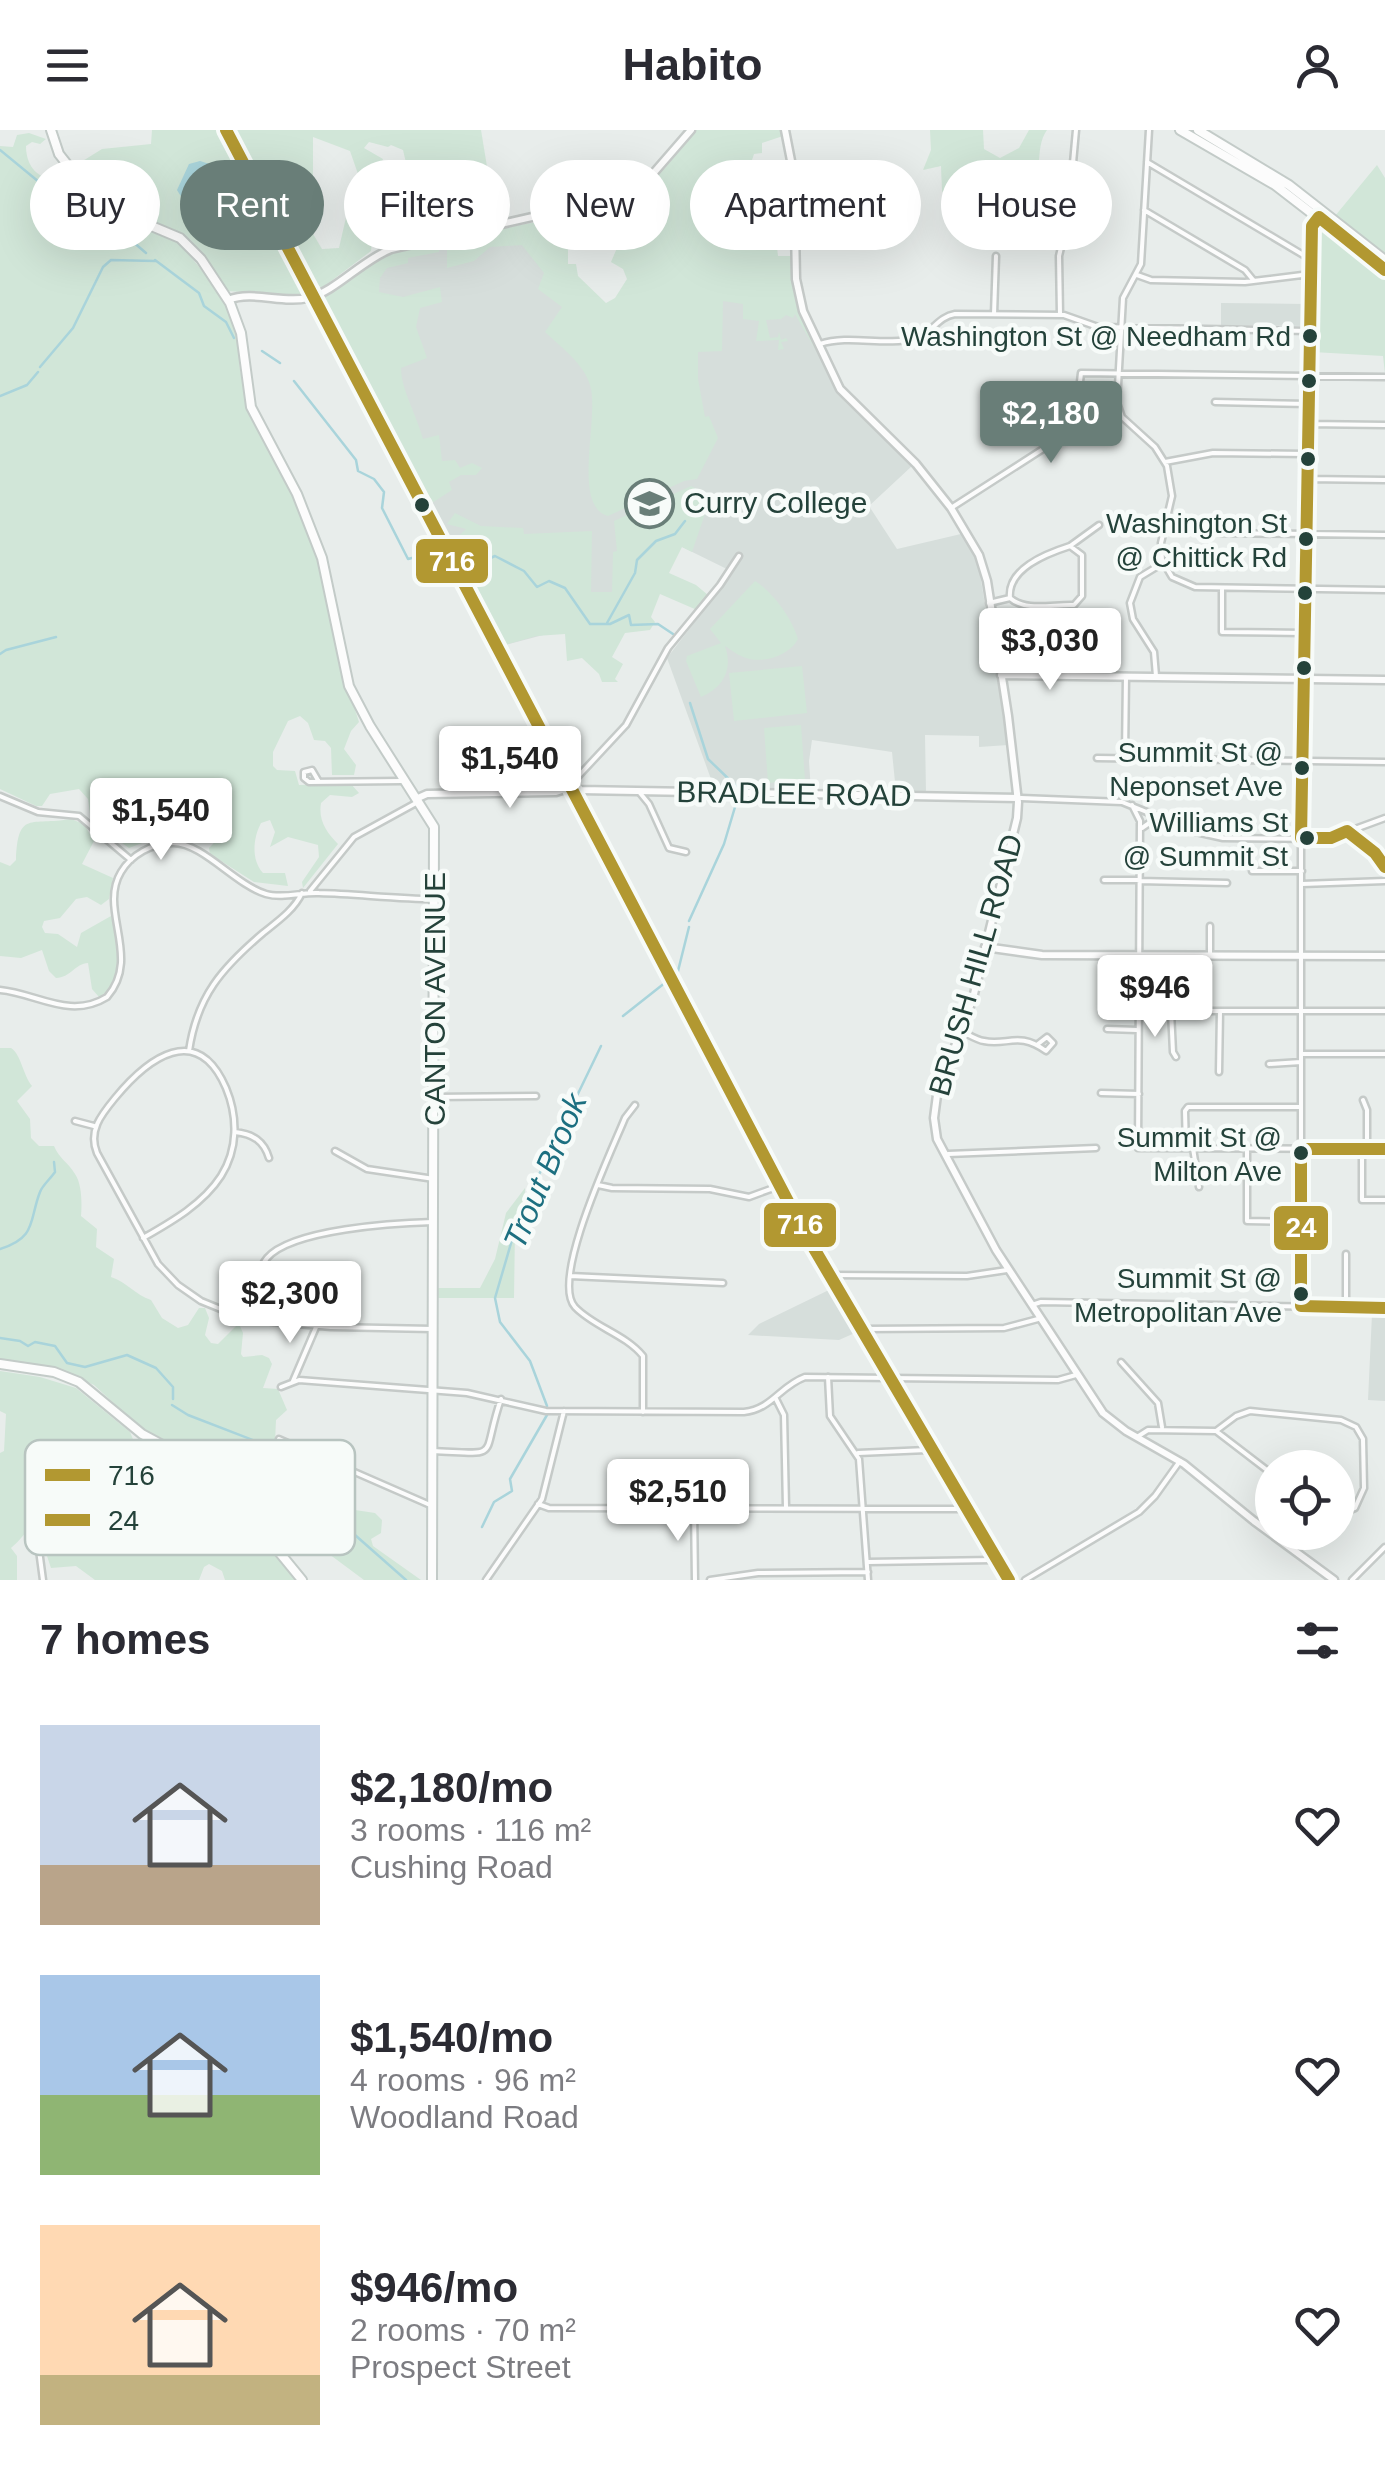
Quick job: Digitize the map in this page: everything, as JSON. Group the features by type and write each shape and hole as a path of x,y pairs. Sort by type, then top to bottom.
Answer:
{"highway":[{"path":"226,130 779,1186 827,1274 1010,1580"}],"main road":[{"name":"CANTON AVENUE","path":"51,130 59,154 92,196 110,209 178,236 201,259 228,300 241,332 246,388 254,414 297,494 319,549 349,686 434,830 432,1580"},
{"path":"1180,130 1250,168 1385,260"},
{"path":"1198,130 1265,168 1385,270"},
{"path":"0,1364 54,1372 82,1383 153,1440"},
{"path":"281,1555 302,1580"}],"street":[{"path":"228,300 240,296 290,300 314,296 365,261 391,249 616,198 651,176 691,130"},
{"name":"BRUSH HILL ROAD","path":"785,130 794,176 798,295 818,345 842,392 907,453 951,508 981,558 989,604 1018,798 1016,822 985,947 934,1109 935,1131 944,1156 1008,1269 1106,1416 1180,1461 1334,1580"},
{"path":"1060,315 1060,252 1068,218 1076,130"},
{"path":"1149,130 1141,264 1123,295 1117,400 1121,414 1166,462 1172,496 1160,547 1163,563 1170,575 1185,585 1385,590"},
{"path":"1147,162 1310,258"},
{"path":"1144,210 1245,270 1254,281"},
{"path":"1301,1306 1301,761 1310,258 1311,228 1323,215"},
{"path":"994,314 996,256"},
{"path":"1137,276 1151,280 1254,281 1310,274"},
{"path":"818,345 838,340 911,339 923,335 949,315 1060,315 1090,325 1121,327 1309,331"},
{"path":"951,508 1057,440 1077,408 1081,373 1385,377"},
{"path":"1215,402 1308,404"},
{"path":"1307,424 1385,426"},
{"path":"1166,462 1208,453 1307,454"},
{"path":"1306,479 1385,480"},
{"path":"1010,598 1008,584 1015,574 1070,546 1099,525"},
{"path":"1219,533 1385,535"},
{"path":"989,604 1010,598 1026,607 1074,605 1081,600 1082,555 1070,546"},
{"path":"570,787 626,725 668,648 722,583 739,556"},
{"path":"1156,676 1154,652 1134,622 1130,606 1137,580 1163,563"},
{"path":"1222,588 1222,632 1304,633"},
{"path":"1000,675 1385,680"},
{"path":"1125,758 1126,676"},
{"path":"1097,758 1385,762"},
{"path":"319,782 310,769 304,772 305,780 319,782 406,779"},
{"name":"BRADLEE ROAD","path":"420,801 428,794 556,792 570,787 1018,798"},
{"path":"638,791 669,848 686,852"},
{"path":"650,807 653,792"},
{"path":"0,796 38,812 80,816 131,860"},
{"path":"1018,798 1099,799 1132,805 1216,837 1328,839 1385,818"},
{"path":"310,893 351,840 420,801"},
{"path":"1132,805 1139,815 1140,833 1138,1148 1385,1149"},
{"path":"1140,833 1150,820 1163,818"},
{"path":"1347,831 1385,866"},
{"path":"0,990 60,1005 84,1005 107,997 121,972 115,890 120,874 131,860 154,847 180,844 194,849 232,877 260,892 279,896 310,893 435,899"},
{"path":"1252,871 1302,871"},
{"path":"1104,880 1227,883"},
{"path":"1302,884 1385,881"},
{"path":"189,1051 196,1016 210,988 244,951 294,907 302,893"},
{"path":"1210,926 1210,955"},
{"path":"985,947 1042,955 1385,956"},
{"path":"1139,1011 1385,1012"},
{"path":"1171,1011 1176,1058"},
{"path":"1219,1072 1220,1011"},
{"path":"1107,1029 1139,1030"},
{"path":"961,1032 985,1042 1010,1039 1038,1044"},
{"path":"143,1238 193,1206 210,1190 226,1165 235,1132 233,1108 218,1072 205,1056 189,1051 167,1055 142,1069 115,1098 93,1136 96,1150 143,1238 158,1264 178,1286 210,1305 249,1318 317,1326 433,1328"},
{"path":"1302,1054 1385,1054"},
{"path":"1268,1064 1302,1062"},
{"path":"1100,1093 1139,1094"},
{"path":"435,1096 536,1096"},
{"path":"1363,1100 1367,1110 1362,1200 1385,1200"},
{"path":"635,1105 625,1118 574,1248 570,1276 573,1305 643,1356 643,1412"},
{"path":"1199,1187 1189,1148 1188,1106 1302,1107"},
{"path":"75,1121 96,1126"},
{"path":"235,1132 258,1140 270,1158"},
{"path":"944,1156 1028,1148 1096,1148"},
{"path":"1247,1149 1247,1221 1301,1222"},
{"path":"335,1151 367,1169 434,1180"},
{"path":"598,1185 710,1189 749,1197 779,1186"},
{"path":"249,1318 261,1269 282,1247 367,1225 433,1222"},
{"path":"1346,1254 1346,1307"},
{"path":"827,1274 967,1276 1008,1269"},
{"path":"570,1276 723,1283"},
{"path":"1032,1305 1134,1301 1385,1308"},
{"path":"860,1330 1004,1328 1040,1318"},
{"path":"293,1381 317,1326"},
{"path":"1121,1362 1158,1403 1162,1429"},
{"path":"300,1365 311,1381"},
{"path":"281,1387 293,1381 311,1381 432,1389 564,1411 744,1412 760,1410 801,1378 1058,1380 1076,1376"},
{"path":"828,1377 830,1416 858,1453 868,1580"},
{"path":"433,1450 476,1454 486,1450 492,1441 502,1399"},
{"path":"776,1399 784,1416 786,1509"},
{"path":"486,1580 538,1504 551,1471 564,1411"},
{"path":"1216,1431 1236,1416 1250,1412 1341,1420 1354,1426 1364,1444 1364,1491 1355,1506"},
{"path":"1137,1437 1144,1430 1216,1431 1255,1461"},
{"path":"858,1453 932,1450"},
{"path":"1025,1580 1143,1509 1180,1461"},
{"path":"355,1472 433,1505"},
{"path":"538,1504 549,1508 967,1509"},
{"path":"694,1508 694,1580"},
{"path":"1352,1580 1385,1547"},
{"path":"40,1555 43,1580"},
{"path":"868,1562 998,1560"},
{"path":"710,1580 868,1572"}],"shaded area":[{"name":"Curry College","path":"530,223 530,250 568,250 568,340 718,275 794,276 800,312 836,392 912,466 869,506 897,549 961,534 978,562 1008,745 979,747 979,736 925,735 926,792 896,792 892,752 812,740 811,791 715,790 667,658 733,572 676,544 615,616 501,646 320,297 403,250 510,250 510,227"},
{"path":"1221,303 1305,304 1305,326 1221,325"},
{"path":"831,1289 857,1332 839,1340 748,1335 759,1324"},
{"path":"1372,1314 1385,1314 1385,1401 1368,1400"}],"green space":[{"path":"152,130 220,130 236,160 180,160 180,235 160,226 160,160 84,160 102,149 151,144"},
{"path":"234,130 481,130 486,160 405,160 403,150 369,142 364,148 383,160 353,160 350,151 313,137 313,160 249,160"},
{"path":"696,130 782,130 783,136 762,143 762,153 754,154 752,160 690,160 690,250 777,250 778,256 793,256 798,305 820,358 795,314 793,318 786,315 766,320 770,338 778,337 779,332 781,340 788,341 781,342 784,349 778,350 779,340 756,341 759,321 743,319 743,304 723,301 722,351 698,352 705,417 709,416 718,438 697,479 684,481 608,516 597,509 591,496 590,385 577,363 545,332 562,307 538,289 544,273 522,245 510,246 510,227 530,223 530,250 568,250 568,264 576,264 578,276 606,303 615,298 627,279 623,269 611,262 616,250 670,250 670,162"},
{"path":"930,130 983,130 984,149 1000,158 1019,148 1029,130 1047,130 1039,160 941,160 941,166 923,170 931,150"},
{"path":"29,133 46,139 26,146 30,164 30,250 160,250 160,234 178,241 180,250 185,250 221,294 237,333 240,370 251,415 308,529 323,579 337,654 359,722 344,749 356,765 354,775 332,775 331,748 325,741 314,740 308,723 300,716 288,721 273,752 273,766 277,770 295,771 299,785 351,784 359,793 352,797 330,795 321,803 324,826 338,844 303,888 302,882 319,857 318,845 288,837 270,847 275,832 270,820 258,829 256,862 263,873 285,873 288,886 254,882 210,854 209,848 220,830 215,810 196,815 175,810 152,814 148,820 150,840 129,848 91,821 88,799 79,789 50,794 42,806 36,806 0,789 0,146 13,147 17,135"},
{"path":"1377,165 1385,178 1385,256 1335,216"},
{"path":"344,226 344,250 371,250 322,288 310,280 295,250 339,248"},
{"path":"1322,228 1385,277 1385,374 1383,356 1313,352 1314,235"},
{"path":"198,250 283,250 305,293 297,296 227,291"},
{"path":"439,250 387,268 380,278 379,292 403,297 440,287 442,302 420,308 416,327 427,358 401,368 404,385 423,439 439,435 442,461 455,460 460,468 472,463 482,468 476,475 461,475 449,482 452,490 432,503 425,500 320,297 383,254"},
{"path":"447,250 487,250 474,261 447,268"},
{"path":"691,486 719,500 721,512 707,508 692,552 682,547 669,573 708,595 697,610 660,594 650,630 625,633 612,657 623,664 615,679 618,682 602,682 582,658 567,661 565,634 536,636 501,646 449,545 466,529 447,524 455,513 481,526 523,528 524,534 592,531 591,592 612,592 613,552 617,551 614,521"},
{"path":"755,581 781,606 798,639 783,654 761,660 743,657 725,646 725,676 716,688 701,697 687,656 721,643 710,629"},
{"path":"802,666 807,713 734,721 729,673"},
{"path":"801,725 805,780 768,783 764,728"},
{"path":"71,819 84,824 94,841 82,864 113,878 109,899 101,905 87,897 76,899 60,918 44,921 42,927 45,933 58,934 77,947 81,933 111,916 117,948 116,972 113,982 99,997 92,989 88,963 56,978 49,971 42,950 21,958 0,956 0,862 10,866 16,860 20,833 29,823"},
{"path":"0,1048 11,1048 32,1086 17,1101 30,1119 31,1138 39,1146 54,1146 77,1178 81,1216 97,1229 96,1247 114,1259 111,1277 151,1300 162,1318 178,1328 188,1325 199,1308 205,1308 209,1318 205,1335 211,1343 218,1344 240,1326 241,1354 269,1358 272,1364 263,1388 278,1389 287,1410 276,1420 275,1440 160,1440 144,1431 94,1385 61,1370 0,1360"},
{"path":"525,1188 524,1229 515,1229 514,1298 437,1298 437,1288 480,1288 495,1259 506,1213"},
{"path":"0,1371 40,1377 76,1388 130,1432 133,1440 25,1440 25,1534 11,1548 17,1556 17,1580 0,1580 0,1453 4,1451 6,1414 0,1411"},
{"path":"355,1510 375,1513 382,1520 381,1533 371,1539 373,1546 421,1580 364,1580 330,1555 355,1555"},
{"path":"47,1555 276,1555 296,1580 225,1580 222,1571 209,1564 199,1580 95,1580 76,1566 51,1568"}],"waterway":[{"name":"Trout Brook","path":"0,150 39,182 66,189 90,216 111,223 146,253"},
{"path":"40,367 73,328 103,267 111,260 155,261"},
{"name":"Trout Brook","path":"155,260 199,293 204,306 226,322 234,338"},
{"name":"Trout Brook","path":"262,351 280,363"},
{"path":"0,396 27,385 38,372"},
{"name":"Trout Brook","path":"294,381 356,460 358,471 374,479 384,492 382,508 408,559 420,556 452,577"},
{"path":"607,623 635,573 637,560 656,541 675,534 685,521"},
{"name":"Trout Brook","path":"466,569 495,556 524,571 537,587 549,581 565,588 590,624 610,624 629,615 631,625 658,624 673,634"},
{"path":"0,654 56,637"},
{"name":"Trout Brook","path":"690,703 708,759 736,786"},
{"name":"Trout Brook","path":"689,921 724,844 738,797"},
{"name":"Trout Brook","path":"677,975 689,927"},
{"name":"Trout Brook","path":"623,1016 666,982"},
{"name":"Trout Brook","path":"547,1406 530,1361 500,1322 495,1298 519,1216 601,1046"},
{"path":"0,1249 26,1234 41,1190 55,1172 54,1162"},
{"path":"0,1338 28,1346 35,1342 55,1346 67,1363 85,1367 127,1355 156,1368 173,1387 173,1399"},
{"path":"172,1405 253,1440"},
{"name":"Trout Brook","path":"482,1527 494,1502 512,1491 510,1479 547,1415"},
{"path":"355,1535 406,1580"}],"transit line":[{"name":"716","path":"226,130 802,1228 1009,1580"},
{"name":"24","path":"1385,270 1319,217 1312,226 1301,838 1331,838 1347,831 1375,853 1385,867"},
{"name":"24","path":"1385,1149 1301,1149 1301,1306 1385,1308"}],"place":[{"name":"Washington St @ Needham Rd","path":"1310,336"},
{"name":"Curry College","path":"649,503"},
{"name":"Washington St @ Chittick Rd","path":"1306,539"},
{"name":"Summit St @ Neponset Ave","path":"1302,768"},
{"name":"Williams St @ Summit St","path":"1307,838"},
{"name":"Summit St @ Milton Ave","path":"1301,1153"},
{"name":"Summit St @ Metropolitan Ave","path":"1301,1294"}]}
